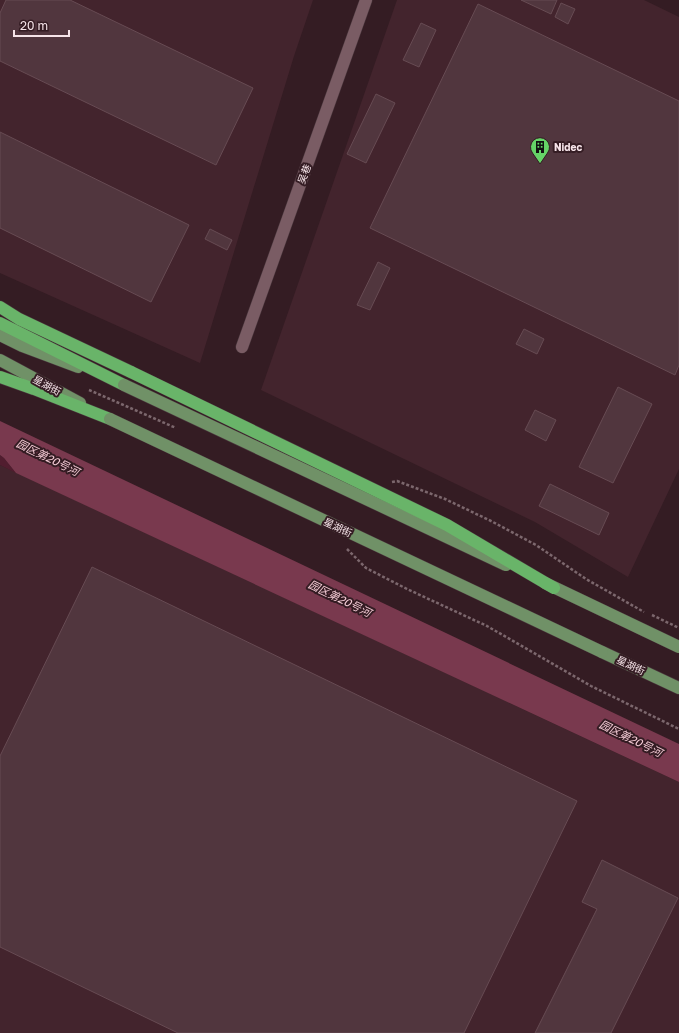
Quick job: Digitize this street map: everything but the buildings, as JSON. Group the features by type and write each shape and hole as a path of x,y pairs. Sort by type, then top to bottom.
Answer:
{"highway":[{"path":"0,307 19,319 447,525 554,588"},
{"path":"0,322 124,385"},
{"path":"0,377 110,419"}],"main road":[{"path":"0,335 22,346 124,385 679,647"},
{"name":"星湖街","path":"0,360 110,419 679,688"}],"street":[{"name":"吴巷","path":"242,347 366,0"}],"path":[{"path":"88,390 183,432"},
{"path":"346,548 366,568 407,589 487,626 591,686 679,729"}],"shaded area":[{"path":"0,0 313,0 294,56 200,363 0,273"},
{"path":"397,0 644,0 679,17 679,469 628,577 535,522 261,390"},
{"path":"0,455 4,458 16,473 0,465"},
{"path":"0,465 679,782 679,1033 0,1033"}],"water":[{"name":"园区第20号河","path":"0,421 679,744 679,782 16,473 0,455"}],"place":[{"name":"Nidec","path":"540,164"}]}
